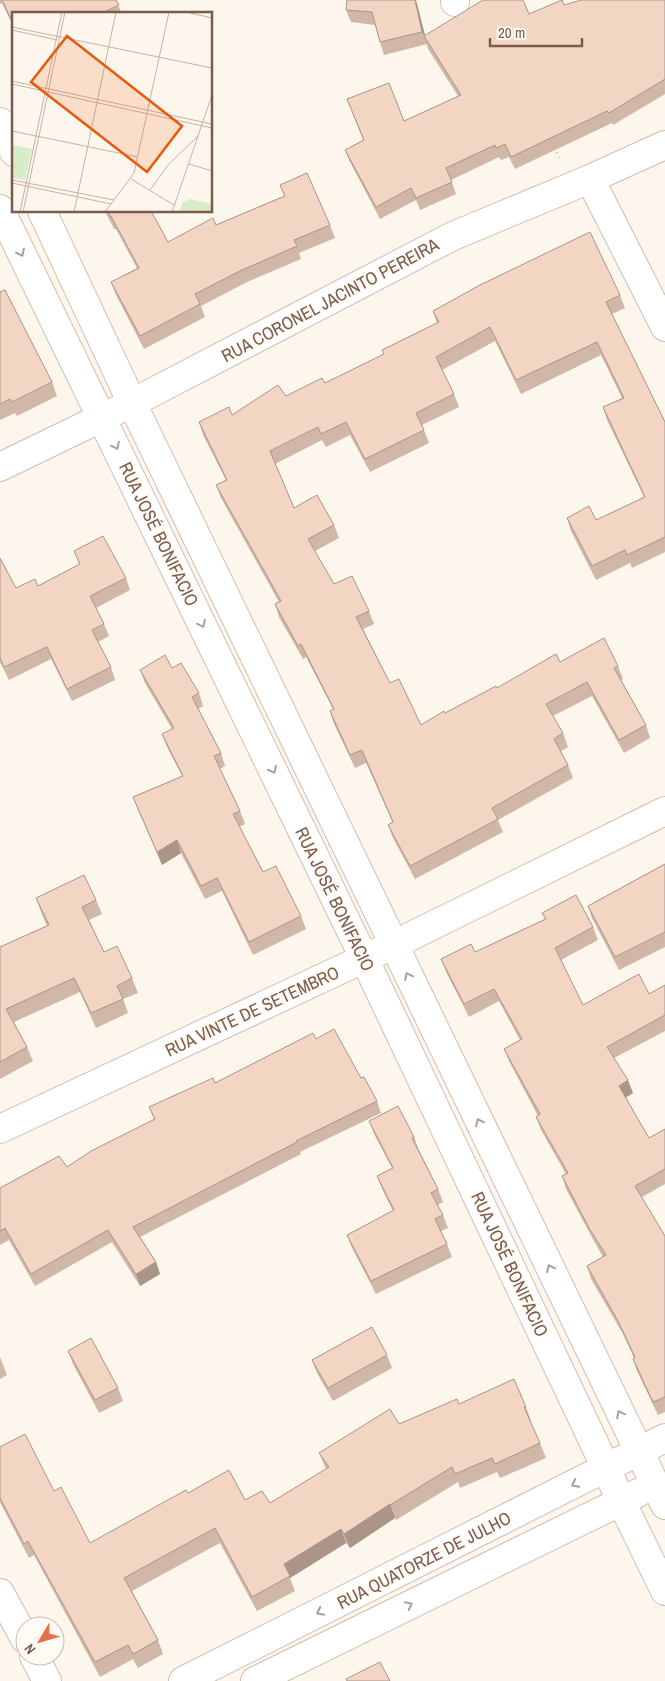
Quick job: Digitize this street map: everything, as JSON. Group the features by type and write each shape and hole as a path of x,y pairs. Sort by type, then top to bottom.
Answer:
{"street":[{"path":"0,122 12,148"},
{"name":"RUA CORONEL JACINTO PEREIRA","path":"0,467 132,403 453,236 665,145"},
{"path":"583,181 665,327"},
{"name":"RUA JOSÉ BONIFACIO","path":"0,209 364,958 620,1501 665,1591"},
{"name":"RUA JOSÉ BONIFACIO","path":"42,212 132,403 638,1451 662,1490"},
{"name":"RUA VINTE DE SETEMBRO","path":"0,1129 393,945 665,811"},
{"name":"RUA QUATORZE DE JULHO","path":"185,1681 665,1438"},
{"name":"RUA QUATORZE DE JULHO","path":"255,1681 620,1501 662,1490"},
{"path":"486,1528 503,1559"},
{"path":"364,1590 377,1621"},
{"path":"0,1592 15,1620"},
{"path":"39,1666 47,1681"}],"path":[{"path":"552,144 583,181"}],"building":[{"path":"2,0 116,0 119,5 104,12 12,12 12,21"},
{"path":"347,0 415,0 422,32 380,42 372,12 346,10"},
{"path":"483,0 523,0 529,14 562,0 564,5 581,0 665,0 665,79 609,113 607,111 511,157 505,144 496,148 495,145 446,168 452,182 416,198 411,188 376,207 345,150 364,140 347,99 389,83 404,121 461,95 424,36"},
{"path":"307,173 330,225 294,240 297,246 242,270 195,294 200,304 140,336 111,282 139,268 108,212 152,212 168,242 213,218 216,225 285,196 280,185"},
{"path":"590,232 620,295 606,302 665,422 665,537 627,555 625,550 592,566 567,518 589,506 596,520 645,497 603,407 624,398 597,342 516,380 490,327 436,357 454,394 416,413 424,430 365,459 346,422 321,434 318,427 270,451 294,508 317,495 334,525 308,539 334,584 352,576 369,611 356,617 390,683 399,679 421,725 444,711 445,713 496,686 497,688 556,654 560,662 604,638 618,666 614,668 646,725 619,740 587,682 546,704 563,733 554,739 568,765 492,808 498,819 410,866 388,825 393,822 362,750 350,755 330,711 334,709 301,644 298,646 275,604 281,601 216,485 227,480 199,422 229,407 232,415 278,385 286,396 322,378 325,383 384,354 382,350 439,322 433,311 480,285"},
{"path":"5,290 52,382 12,402 10,399 0,404 0,292"},
{"path":"103,536 126,578 90,596 104,624 92,630 111,667 67,689 47,647 4,667 0,658 0,558 16,588 35,579 38,586 80,564 74,551"},
{"path":"165,655 172,668 181,663 199,693 192,697 221,753 214,756 240,811 233,814 263,872 276,866 301,916 249,942 217,878 201,886 177,840 157,852 133,797 183,776 162,734 174,728 140,670"},
{"path":"665,864 665,932 615,957 588,906"},
{"path":"84,875 96,900 82,907 104,952 117,946 132,978 117,986 123,999 91,1013 74,978 6,1009 27,1047 0,1062 0,947 49,925 36,898"},
{"path":"576,895 593,927 555,948 583,1005 639,974 649,994 665,985 665,1015 607,1047 628,1080 619,1086 649,1138 665,1129 665,1169 635,1186 665,1236 665,1397 653,1402 618,1321 587,1266 606,1255 589,1228 562,1176 568,1173 536,1117 540,1114 504,1049 522,1039 494,989 464,1004 441,959 471,944 475,952 546,919 542,913"},
{"path":"334,1029 361,1078 364,1077 377,1101 296,1141 133,1227 156,1262 136,1274 108,1230 31,1274 5,1228 0,1231 0,1188 59,1156 67,1167 91,1151 155,1119 149,1107 213,1078 215,1083 313,1033 316,1039"},
{"path":"398,1106 438,1189 431,1193 443,1215 435,1219 447,1244 371,1281 347,1235 394,1210 377,1176 393,1168 369,1121"},
{"path":"372,1327 387,1355 328,1388 312,1360"},
{"path":"91,1338 118,1388 95,1400 68,1351"},
{"path":"514,1379 540,1443 495,1464 492,1458 455,1474 452,1467 344,1534 341,1529 284,1564 290,1576 252,1597 215,1528 124,1578 158,1640 133,1654 128,1645 95,1662 28,1541 24,1544 0,1498 0,1447 25,1434 54,1491 61,1487 90,1543 186,1490 188,1493 229,1470 245,1500 262,1491 270,1503 329,1467 319,1453 390,1409 399,1424 457,1399 459,1404"},
{"path":"380,1662 390,1681 347,1681 346,1679"}]}
